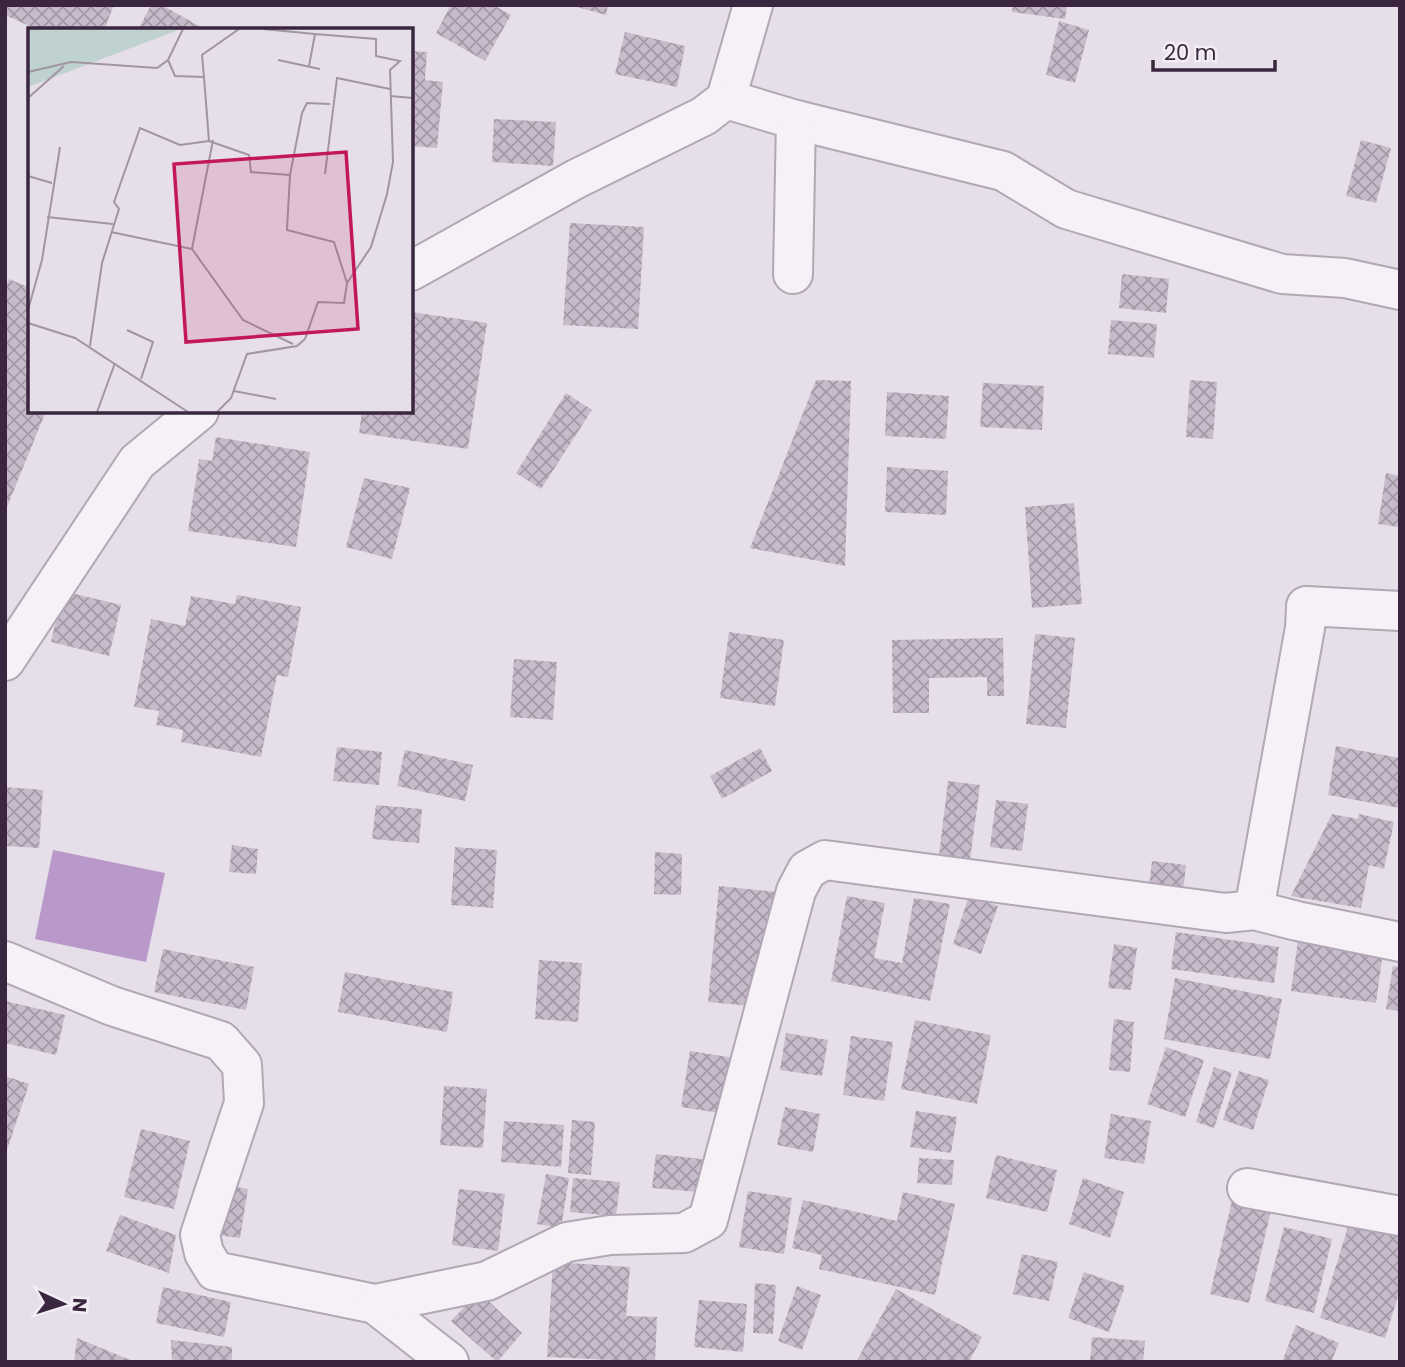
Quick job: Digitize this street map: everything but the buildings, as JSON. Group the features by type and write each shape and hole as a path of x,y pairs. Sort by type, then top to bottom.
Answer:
{"street":[{"path":"413,270 576,179 704,116 726,99 753,5"},
{"path":"726,99 796,120 1003,171 1066,209 1282,274 1345,278 1400,290"},
{"path":"793,274 796,120"},
{"path":"5,661 137,462 198,413"},
{"path":"1254,909 1305,628 1306,606 1400,611"},
{"path":"5,961 112,1006 221,1041 242,1065 244,1103 200,1235 204,1253 215,1271 375,1304 487,1281 567,1242 610,1235 684,1233 708,1220 796,891 807,870 825,860 1226,913 1254,909 1297,921 1400,942"},
{"path":"1247,1188 1400,1216"},
{"path":"375,1304 449,1362"}],"shaded area":[{"path":"53,850 165,873 146,962 35,939"}]}
